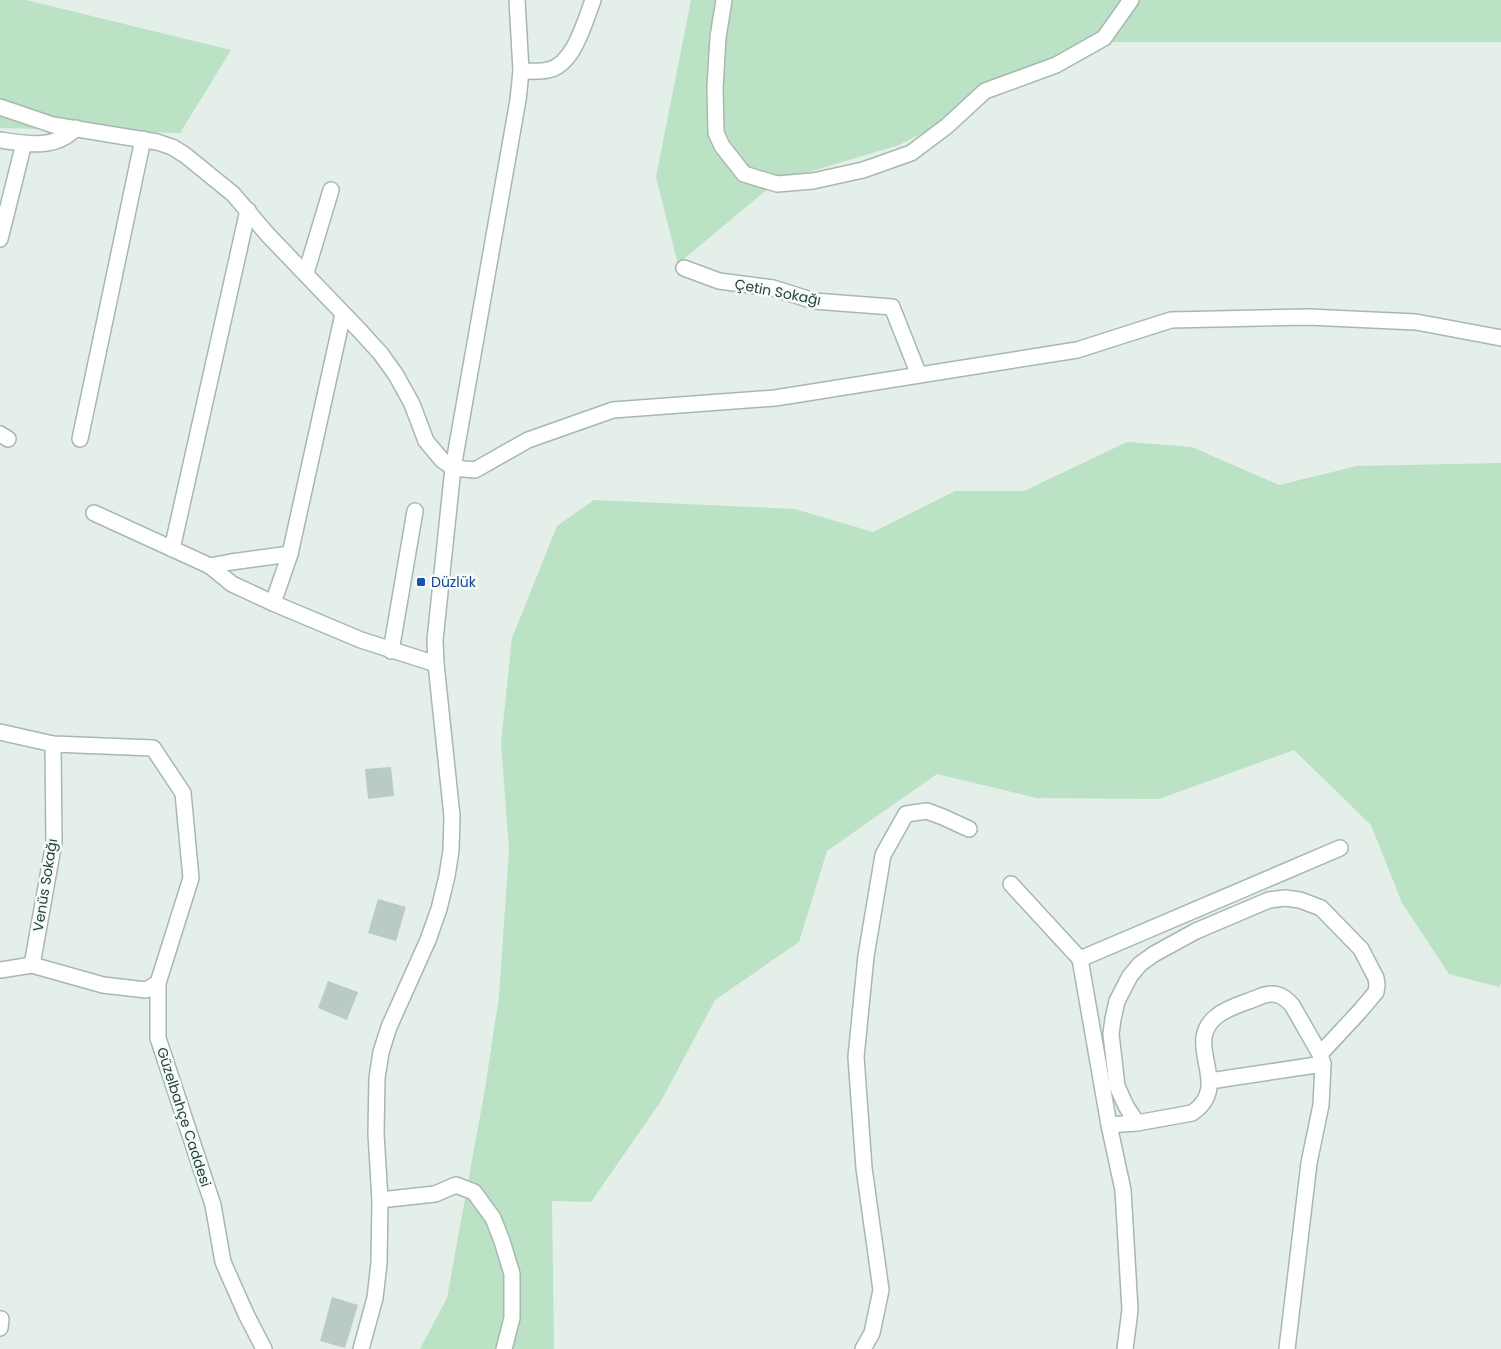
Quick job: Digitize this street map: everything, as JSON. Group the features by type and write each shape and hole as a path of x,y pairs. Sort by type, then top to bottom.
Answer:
{"street":[{"path":"361,1349 375,1298 379,1263 380,1200 375,1103 377,1078 389,1027 428,940 440,908 451,850 452,816 436,664 436,620 453,468 500,197 514,130 521,71 517,0"},
{"path":"521,71 549,70 560,64 570,54 593,0"},
{"path":"724,0 718,37 716,132 722,146 744,174 777,184 813,181 863,170 911,153 947,126 985,91 1056,65 1104,38 1131,0"},
{"path":"0,107 53,124 156,142 172,147 185,155 233,194 268,235 362,332 396,375 412,404 426,441 442,460 453,468 475,470 528,440 613,410 775,398 1077,350 1171,320 1308,317 1416,322 1501,338"},
{"path":"0,140 24,143 52,143 62,140 76,128"},
{"path":"80,439 143,139"},
{"path":"0,239 24,143"},
{"path":"306,273 330,190"},
{"path":"172,549 248,210"},
{"name":"Çetin Sokağı","path":"684,268 719,281 772,288 814,301 892,307 919,374"},
{"path":"273,603 290,554 343,314"},
{"path":"1479,333 1501,330"},
{"path":"391,651 414,512"},
{"path":"94,513 210,566 232,584 273,603 361,640 436,664"},
{"path":"210,566 290,554"},
{"path":"0,732 52,744"},
{"name":"Venüs Sokağı","path":"32,965 54,842 52,744"},
{"name":"Güzelbahçe Caddesi","path":"52,744 153,748 183,793 191,878 158,984 158,1038 213,1205 223,1262 264,1349"},
{"path":"863,1349 872,1333 881,1290 864,1168 856,1057 866,956 883,855 906,814 927,811 943,816 969,829"},
{"path":"1080,959 1340,848"},
{"path":"1010,884 1080,959 1109,1125 1123,1190 1130,1310 1125,1349"},
{"path":"1137,1123 1126,1106 1117,1086 1111,1034 1117,1002 1126,982 1140,964 1154,954 1196,931 1269,900 1286,898 1300,900 1321,908 1360,950 1376,978 1376,992 1321,1059 1210,1081"},
{"path":"0,970 32,965 103,985 146,990 158,984"},
{"path":"1109,1125 1137,1123 1192,1113 1205,1102 1208,1095 1210,1081 1203,1042 1209,1024 1226,1011 1267,993 1281,995 1287,999 1321,1059 1321,1105 1309,1163 1287,1349"},
{"path":"380,1200 435,1194 456,1185 474,1192 493,1218 512,1274 512,1318 504,1349"}],"green space":[{"path":"0,0 26,0 231,50 180,133 0,128"},
{"path":"691,0 1501,0 1501,42 1101,42 899,145 776,182 678,264 656,177"},
{"path":"1127,442 1192,447 1279,485 1357,466 1501,463 1501,983 1499,987 1449,974 1402,903 1371,825 1294,750 1159,799 1037,798 937,774 827,851 799,942 715,1000 661,1101 591,1202 552,1201 554,1349 420,1349 447,1298 485,1089 499,996 509,850 501,743 512,638 557,526 594,500 795,509 873,532 955,491 1024,491"}],"building":[{"path":"391,767 394,796 368,799 365,769"},
{"path":"378,899 406,907 396,941 368,933"},
{"path":"328,981 358,992 347,1020 318,1008"},
{"path":"332,1297 358,1305 345,1348 320,1341"}],"place":[{"name":"Düzlük","path":"421,582"}]}
